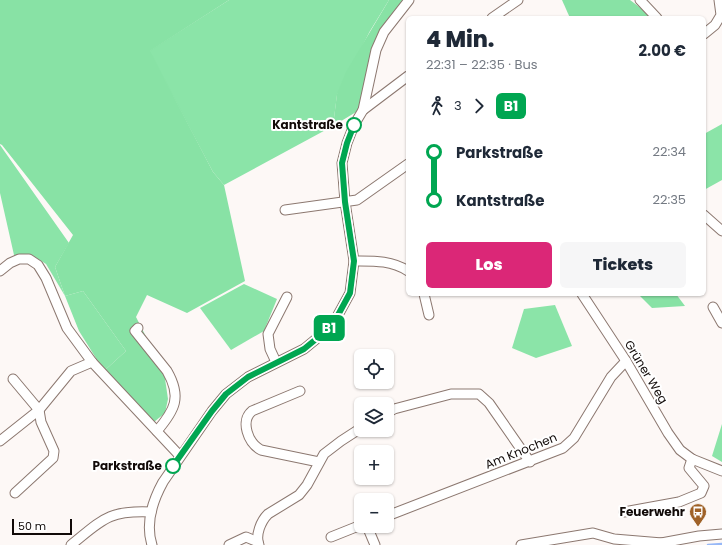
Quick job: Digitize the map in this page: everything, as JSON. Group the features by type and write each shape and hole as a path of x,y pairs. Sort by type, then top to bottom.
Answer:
{"street":[{"path":"152,545 150,533 153,503 163,482 212,411 226,394 248,377 304,349 332,326 350,293 354,261 345,202 342,163 347,143 354,125 363,110 376,50 384,32 409,0"},
{"path":"495,16 518,0"},
{"path":"640,0 655,16"},
{"path":"706,32 715,25 721,15 719,0"},
{"path":"363,110 406,78"},
{"path":"285,210 357,200 406,165"},
{"path":"706,216 722,231"},
{"path":"0,271 10,263 19,259 29,260 38,265 46,278 67,328 92,362 180,456"},
{"path":"354,261 384,261 399,265 406,270"},
{"path":"276,362 270,349 268,334 287,296"},
{"path":"424,296 429,315"},
{"name":"Grüner Weg","path":"583,296 626,361 668,433 680,450 692,459 722,471"},
{"path":"713,306 722,323"},
{"path":"138,328 135,331 167,371 176,393 172,412 157,431"},
{"name":"Am Knochen","path":"394,513 564,448 574,438 611,377 626,361"},
{"path":"0,441 39,410 71,371 92,362"},
{"path":"13,379 39,410 41,422 54,451 53,458 15,493"},
{"path":"300,391 252,411 246,418 248,433 254,446 261,450 319,462"},
{"path":"394,409 451,394 479,394 489,403 530,462"},
{"path":"229,545 246,536 258,544 260,529 264,518 299,495 307,485 319,462 328,450 354,433"},
{"path":"624,512 679,502 701,493 704,486 688,468 692,459"},
{"path":"71,545 99,522 109,517 130,512 151,512"},
{"path":"331,537 354,528"},
{"path":"370,533 375,545"},
{"path":"521,545 592,533 614,539 662,543"},
{"path":"645,545 699,536 722,534"}],"green space":[{"path":"0,0 229,0 150,51 213,172 224,185 245,281 187,313 147,295 136,317 164,372 168,399 165,413 154,422 104,371 126,351 83,291 65,296 55,267 73,235 0,144"},
{"path":"229,0 389,0 370,31 337,95 333,126 224,185 213,172 149,51"},
{"path":"389,0 405,0 383,30 361,109 333,126 337,94 346,72"},
{"path":"562,0 630,0 649,16 569,16"},
{"path":"722,124 722,180 706,189 706,133"},
{"path":"0,145 69,243 55,267 65,296 46,264 35,257 14,255 0,193"},
{"path":"244,284 277,299 264,331 231,350 200,308"},
{"path":"83,291 126,351 104,371 79,331 65,296"},
{"path":"640,296 678,296 685,306 652,308"},
{"path":"555,305 572,346 536,358 512,348 524,309"},
{"path":"722,424 722,462 712,456"}],"waterway":[{"path":"708,545 722,544"}],"bus line":[{"name":"B1","path":"173,466 226,394 248,377 304,349 332,326 350,293 354,261 345,202 342,163 347,143 354,125"}],"place":[{"name":"Kantstraße","path":"354,125"},
{"name":"Parkstraße","path":"173,466"},
{"name":"Feuerwehr","path":"698,527"}]}
